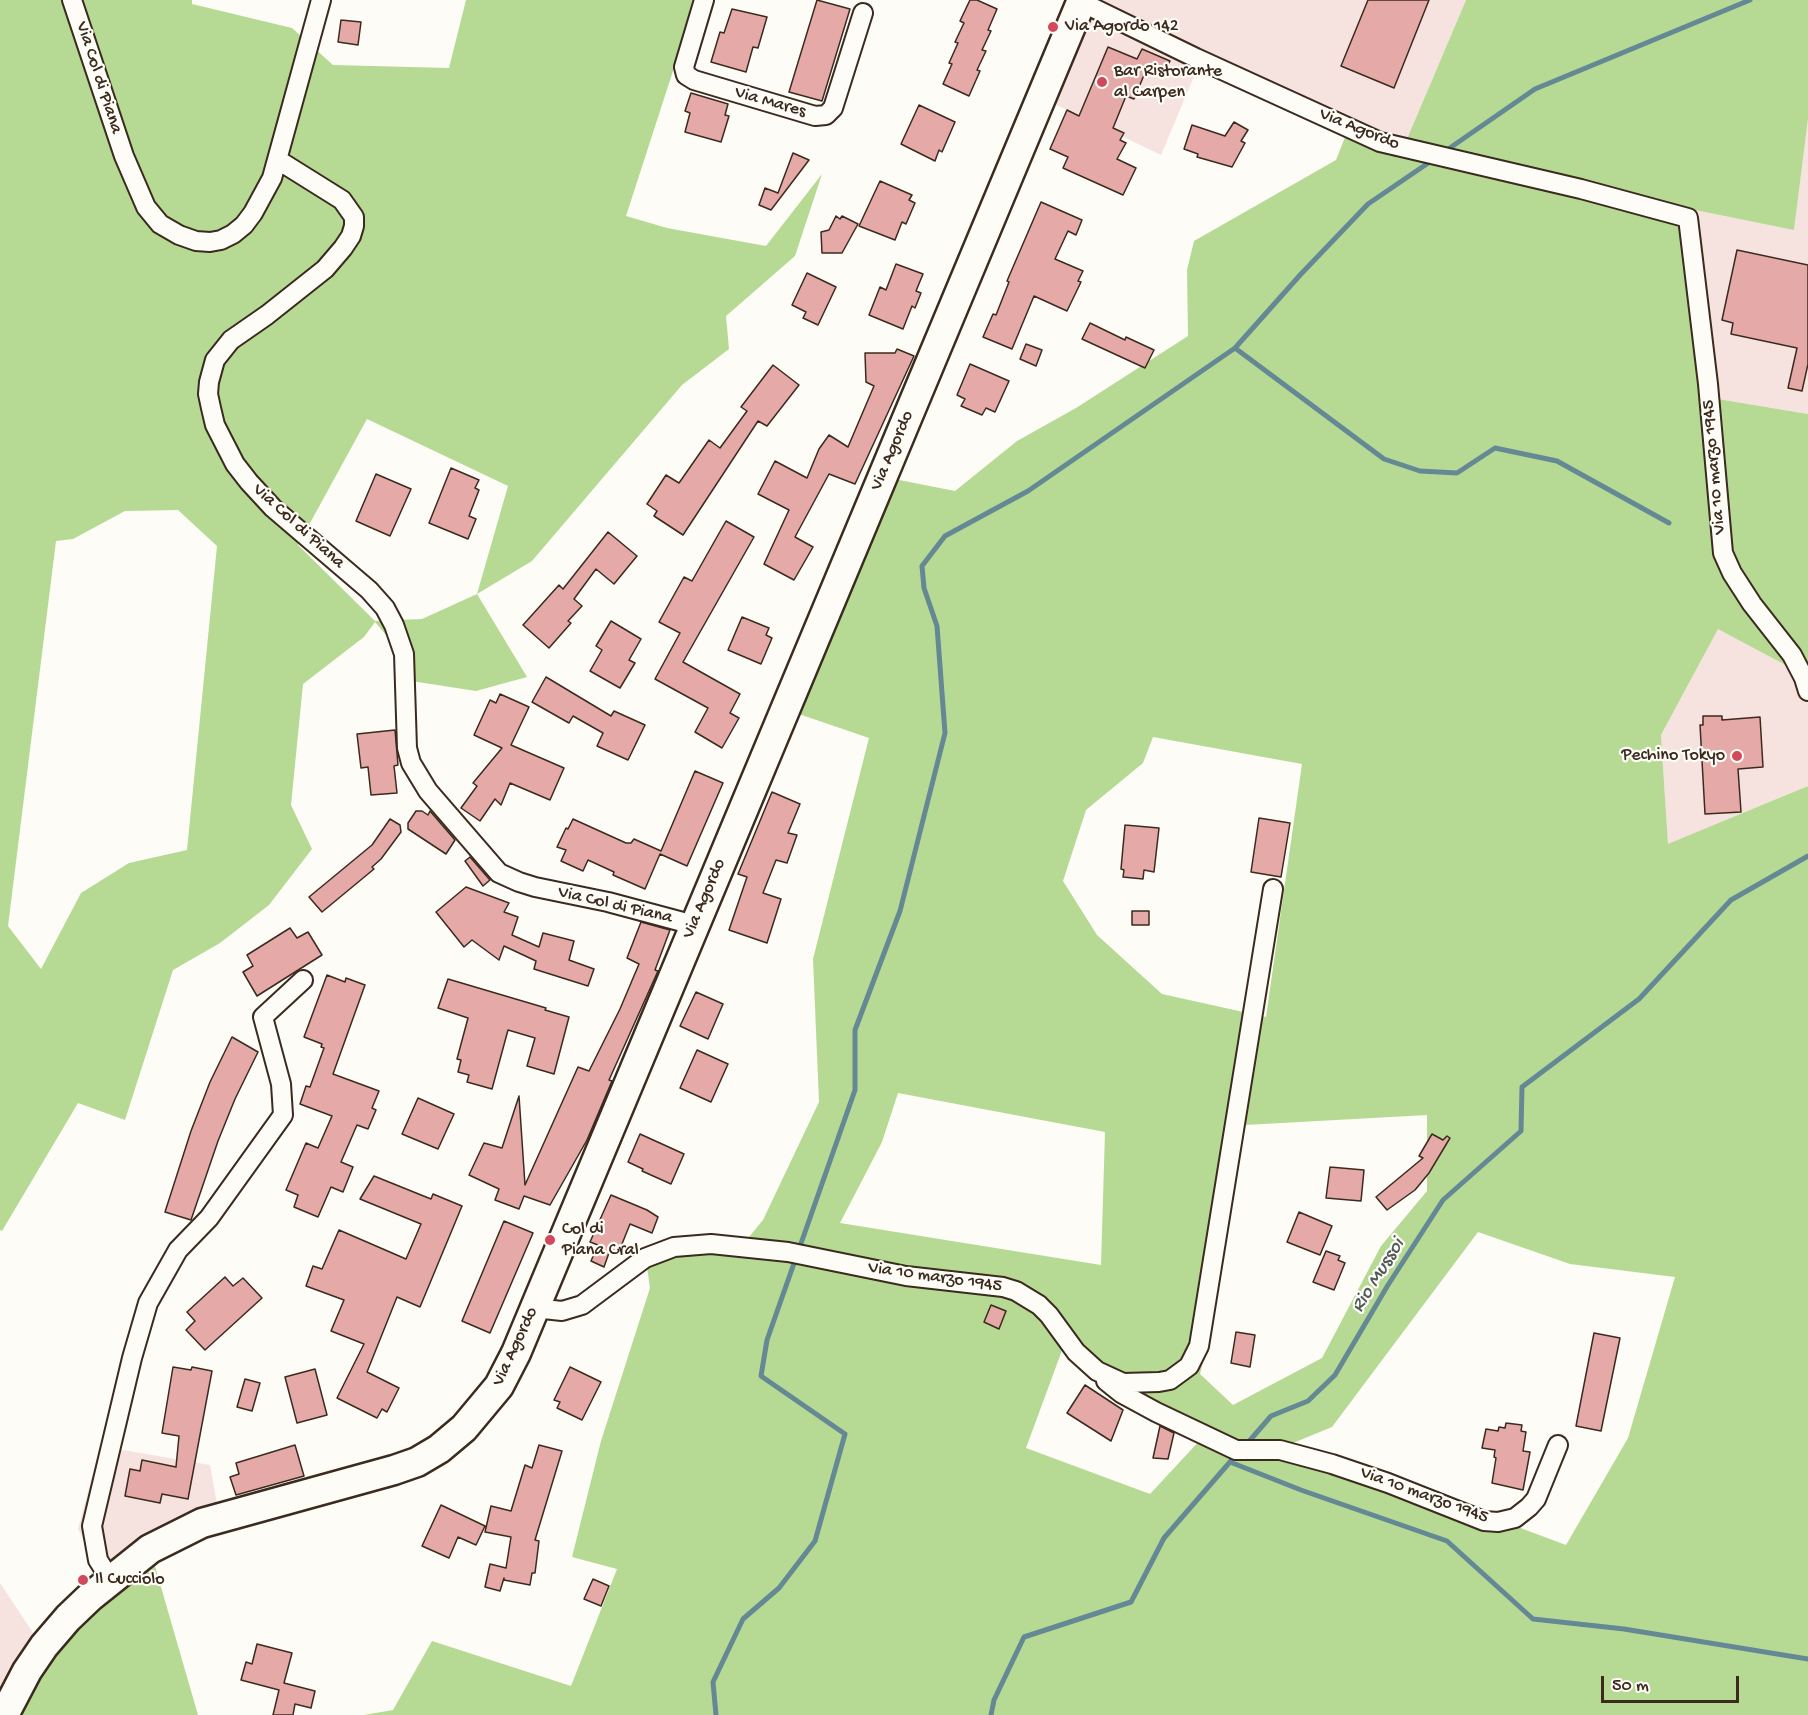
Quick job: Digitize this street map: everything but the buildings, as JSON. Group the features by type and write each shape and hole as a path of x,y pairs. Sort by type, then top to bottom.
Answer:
{"main road":[{"name":"Via Agordo","path":"7,1708 44,1646 82,1604 110,1579 150,1549 201,1523 405,1467 439,1449 464,1428 499,1386 534,1308 1081,1"}],"street":[{"name":"Via Col di Piana","path":"72,0 124,156 146,207 160,224 179,235 196,241 221,240 233,234 254,213 272,178 278,160 342,200 354,217 351,236 325,269 231,340 215,360 209,382 211,408 215,425 236,464 249,482 273,508 369,590 385,608 394,625 404,654 407,748 411,763 428,791 499,873 536,887 694,925"},
{"path":"278,160 321,0"},
{"name":"Via Mares","path":"704,0 684,67 686,75 694,80 815,116 826,115 833,108 863,13"},
{"name":"Via Agordo","path":"1081,1 1196,58 1380,142 1581,189 1688,218"},
{"name":"Via 10 marzo 1945","path":"1688,218 1708,384 1723,553 1732,573 1752,604 1792,655 1808,691"},
{"name":"Via 10 marzo 1945","path":"1097,1371 1123,1383 1159,1382 1170,1380 1181,1373 1195,1357 1199,1346 1273,889"},
{"path":"110,1579 98,1560 92,1526 132,1358 148,1303 178,1250 208,1218 283,1115 281,1084 263,1017 303,980"},
{"name":"Via 10 marzo 1945","path":"534,1308 562,1311 582,1305 645,1258 674,1247 711,1244 788,1252 906,1276 1003,1287 1016,1291 1039,1305 1076,1352 1122,1394 1243,1450 1280,1450 1332,1464 1388,1483 1484,1521 1498,1522 1515,1518 1536,1499 1558,1445"}],"shaded area":[{"path":"1087,0 1466,0 1407,139 1380,135 1203,55 1161,155 1046,100"},
{"path":"1808,119 1808,414 1718,399 1689,209 1794,229"},
{"path":"1718,628 1808,677 1808,786 1668,845 1661,735"},
{"path":"100,1446 210,1465 220,1521 109,1590 78,1529"},
{"path":"0,1583 45,1651 0,1715"}],"green space":[{"path":"0,0 192,0 192,4 292,28 333,65 449,68 466,0 696,0 626,216 667,228 766,246 822,174 795,256 726,316 729,349 682,385 532,561 477,594 527,677 476,691 398,679 391,641 375,622 364,637 303,684 291,805 312,849 269,905 220,943 173,970 125,1120 78,1103 2,1231 0,1230","holes":["367,419 508,486 477,594 422,619 375,621 298,545","178,510 217,546 187,850 129,863 81,893 41,969 8,926 56,541 73,539 125,511"]},
{"path":"1466,0 1808,0 1808,119 1794,230 1690,209 1718,399 1808,414 1808,677 1718,629 1661,735 1668,844 1808,786 1808,1715 364,1715 393,1710 432,1641 571,1686 617,1569 572,1557 601,1441 650,1288 645,1253 688,1238 749,1237 763,1220 819,1102 813,959 869,738 793,712 889,478 955,491 1017,441 1076,408 1188,336 1187,270 1194,241 1336,160 1351,122 1380,135 1407,139","holes":["1153,737 1302,764 1266,1017 1162,994 1097,935 1063,881 1086,810 1143,763","898,1093 1105,1132 1101,1265 840,1223 882,1142","1427,1115 1427,1191 1381,1246 1322,1358 1233,1405 1200,1374 1213,1321 1245,1125","1478,1232 1570,1264 1675,1277 1628,1438 1566,1545 1293,1443 1332,1427","1064,1345 1202,1438 1150,1494 1026,1448"]},
{"path":"150,1549 198,1715 8,1715 45,1651"}],"waterway":[{"path":"1444,152 1535,89 1750,0"},
{"path":"716,1715 713,1682 743,1619 779,1588 815,1541 845,1434 761,1376 767,1340 855,1090 855,1030 900,911 945,733 937,626 924,588 922,566 945,536 1028,491 1235,348 1368,204 1434,159"},
{"path":"1235,348 1384,459 1420,471 1457,473 1495,448 1557,461 1669,523"},
{"name":"Rio Mussoi","path":"1245,1446 1271,1416 1308,1401 1335,1375 1388,1285 1443,1200 1521,1131 1522,1087 1639,999 1731,900 1808,856"},
{"name":"Rio Mussoi","path":"991,1715 994,1700 1024,1637 1131,1602 1164,1538 1236,1455"},
{"path":"1230,1462 1301,1490 1447,1541 1533,1619 1624,1629 1808,1659"}],"place":[{"name":"Via Agordo 142","path":"1053,27"},
{"name":"Bar Ristorante al Carpen","path":"1102,82"},
{"name":"Pechino Tokyo","path":"1737,756"},
{"name":"Col di Piana Cral","path":"550,1240"},
{"name":"Il Cucciolo","path":"83,1580"}]}
